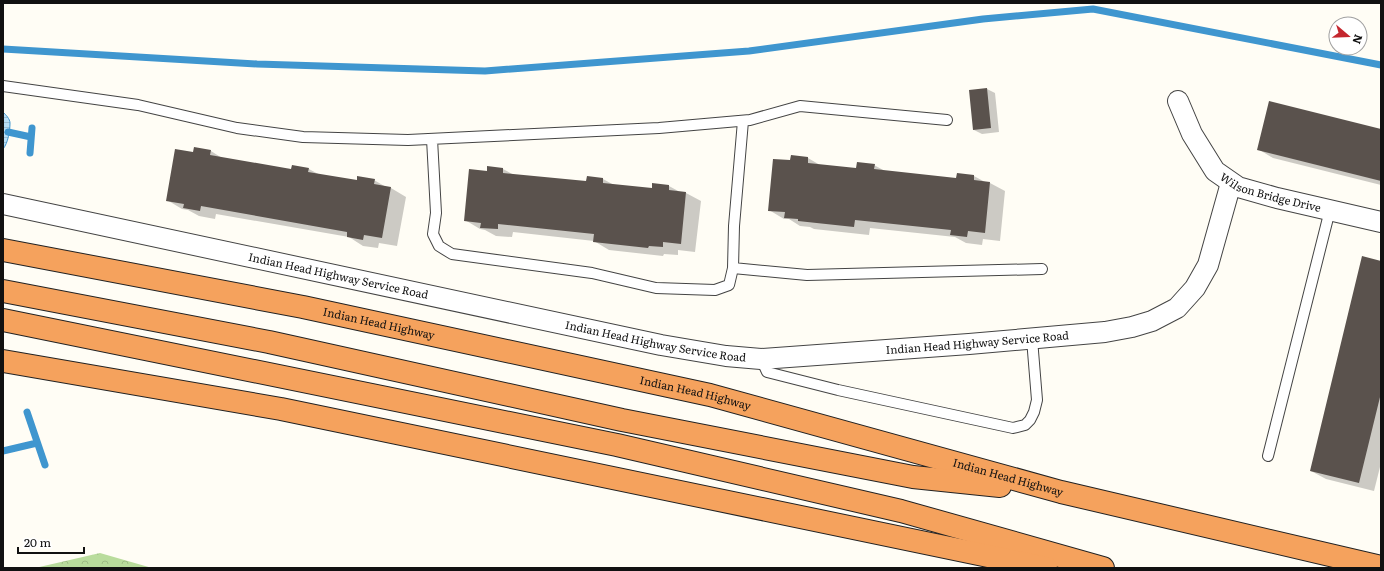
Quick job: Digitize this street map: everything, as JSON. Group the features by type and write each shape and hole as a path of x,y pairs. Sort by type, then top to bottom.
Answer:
{"highway":[{"name":"Indian Head Highway","path":"3,250 303,307 710,396 1061,492 1381,567"},
{"path":"3,291 269,342 622,420 913,477 1061,492"},
{"path":"3,320 617,445 901,511 1103,568"},
{"path":"3,361 289,410 1046,568"}],"street":[{"name":"Wilson Bridge Drive","path":"1178,101 1192,134 1215,171 1238,187 1381,222"},
{"name":"Indian Head Highway Service Road","path":"3,204 661,345 726,356 761,359 1032,339 1106,332 1152,321 1177,308 1195,288 1208,265 1231,182"}],"lane":[{"path":"3,86 138,105 237,128 303,137 408,140 659,128 750,120 800,106 947,120"},
{"path":"432,139 436,213 433,234 439,246 452,254 592,274 656,288 715,290 730,285 733,268 734,226 743,121"},
{"path":"1268,456 1330,210"},
{"path":"733,268 808,275 1042,269"},
{"path":"761,359 767,372 838,390 1013,428 1025,425 1030,420 1037,400 1032,339"}],"green space":[{"path":"100,553 152,568 35,568"}],"water":[{"path":"3,112 9,119 10,130 3,149"}],"building":[{"path":"987,88 991,128 973,130 969,90"},
{"path":"1269,101 1381,129 1381,181 1257,150"},
{"path":"194,147 211,150 210,155 291,169 292,165 309,168 308,172 357,180 357,176 375,179 374,184 391,187 382,238 364,235 363,240 347,237 347,232 201,206 200,211 183,208 184,204 166,201 175,149 193,152"},
{"path":"791,155 808,157 808,163 856,168 857,162 875,164 874,169 956,178 957,173 974,175 974,180 990,182 985,233 968,231 967,237 950,235 951,230 855,220 854,227 784,218 785,212 768,211 773,159 790,160"},
{"path":"487,166 503,168 503,173 586,181 587,176 603,178 603,183 652,188 652,183 669,185 669,190 686,192 681,244 663,242 663,247 649,246 648,248 593,242 594,234 498,224 498,229 480,228 481,223 464,221 469,169 487,171"},
{"path":"1362,256 1381,261 1381,393 1359,483 1310,471"}],"waterway":[{"path":"3,49 257,64 485,71 749,51 983,19 1093,9 1381,65"},
{"path":"30,153 32,128"},
{"path":"8,132 31,137"},
{"path":"27,412 45,465"},
{"path":"3,451 37,443"}]}
